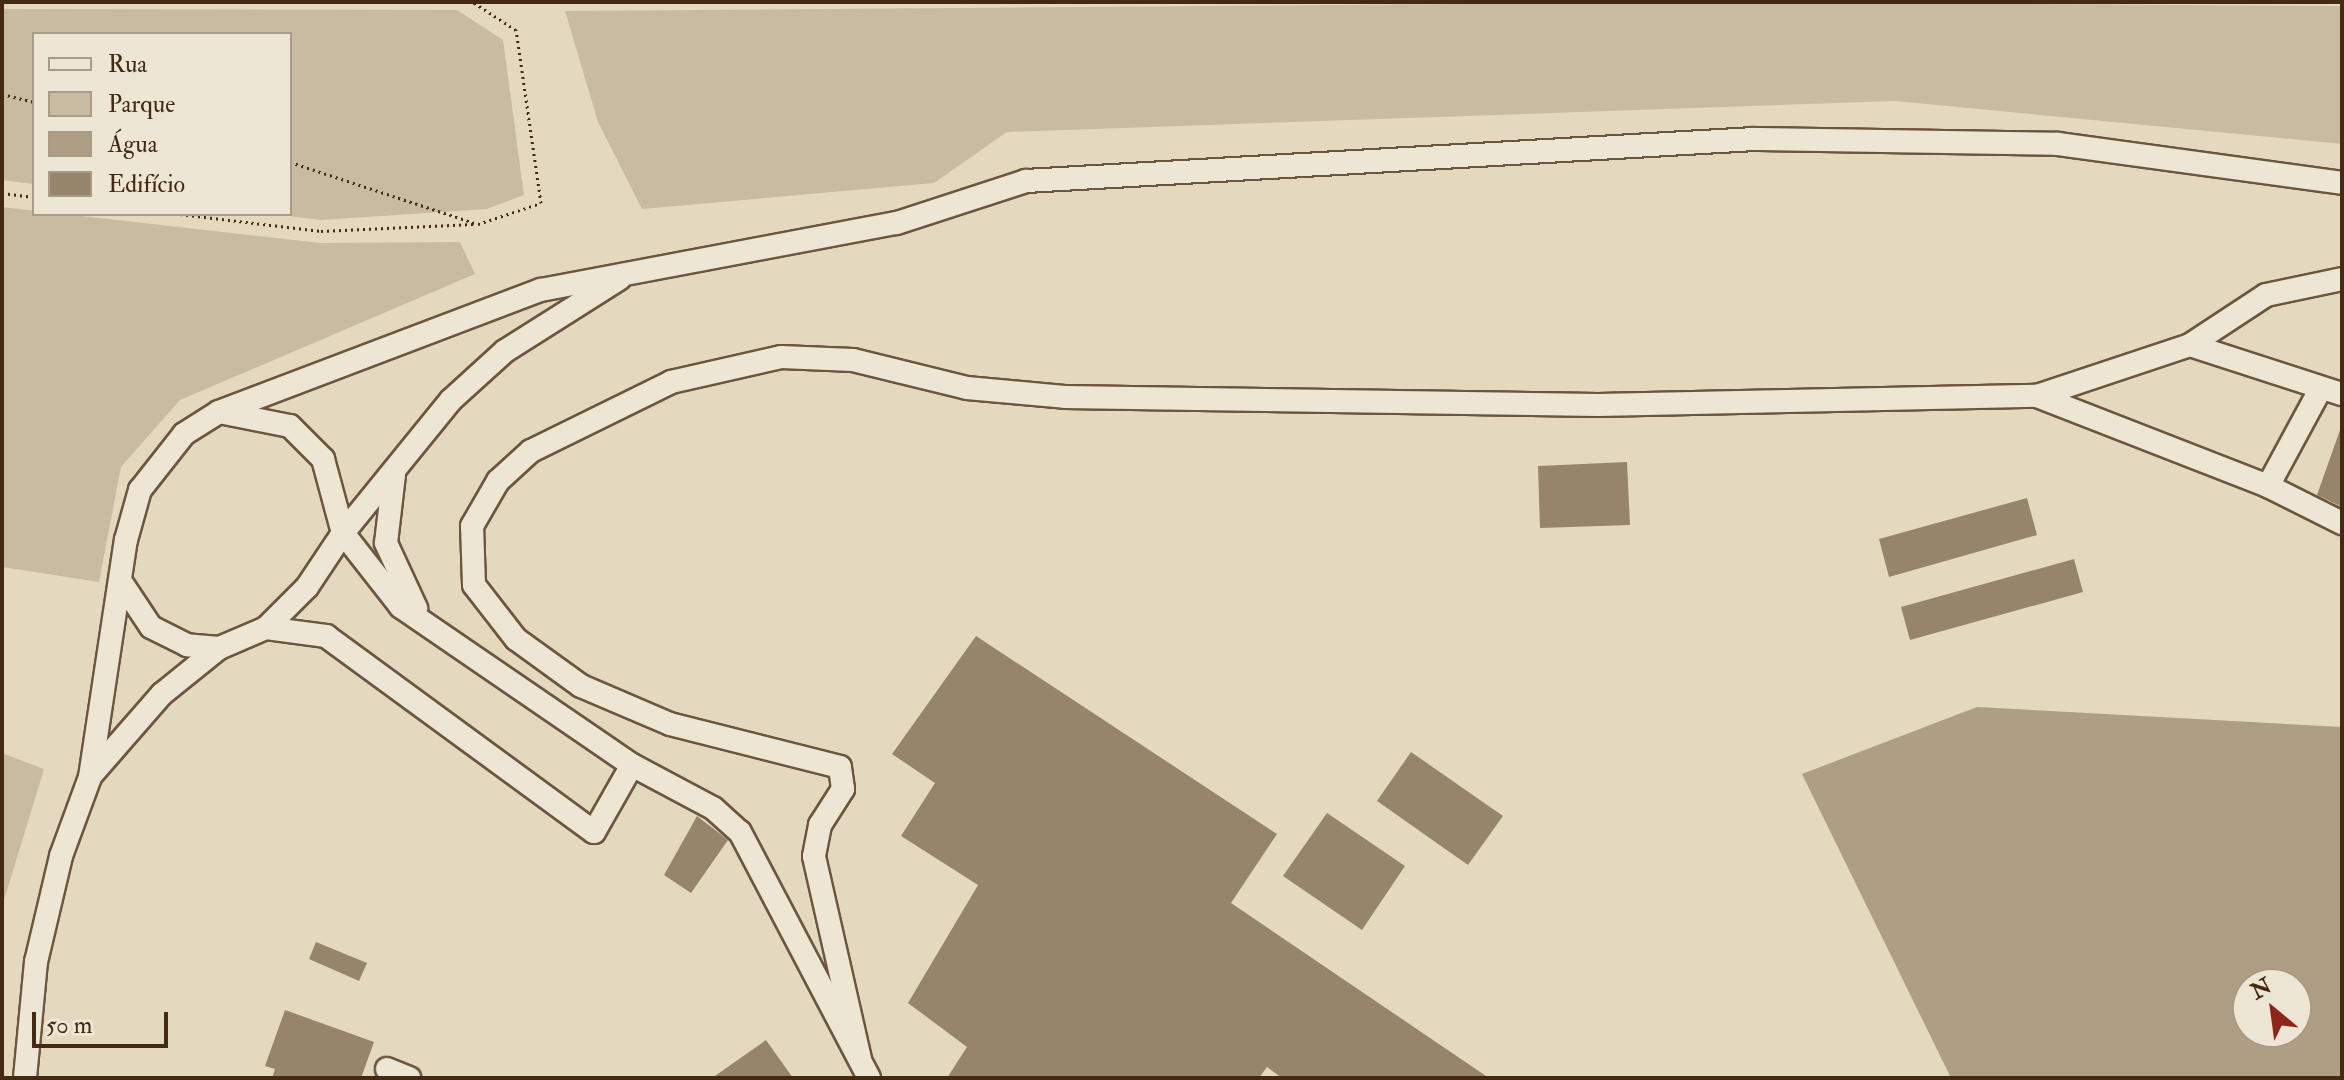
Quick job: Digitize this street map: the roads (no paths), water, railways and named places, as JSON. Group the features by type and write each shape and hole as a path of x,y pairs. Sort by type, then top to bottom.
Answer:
{"street":[{"path":"25,1078 36,962 61,856 90,777 140,490 184,434 219,412 541,290 633,270 897,223 1026,181 1754,139 2058,144 2342,183"},
{"path":"90,777 162,694 219,648 266,628 451,400 505,351 633,270"},
{"path":"864,1069 814,856 820,825 843,789 840,767 670,724 581,686 516,639 474,585 472,526 498,481 562,434 671,382 781,357 853,360 1007,395 1080,398 1598,405 2037,396 2190,345 2266,295 2342,279"},
{"path":"2190,345 2331,391 2268,486"},
{"path":"2037,396 2268,486 2342,523"},
{"path":"219,412 272,419 309,439 333,478 343,533 392,597 428,626 632,765 713,808 740,832 864,1069"},
{"path":"395,468 386,543 405,592 428,626"},
{"path":"123,585 151,627 187,645 219,648"},
{"path":"266,628 326,636 594,832 632,765"},
{"path":"387,1069 409,1078"}],"water":[{"path":"1977,707 2342,727 2342,1078 1951,1078 1802,774"}]}
